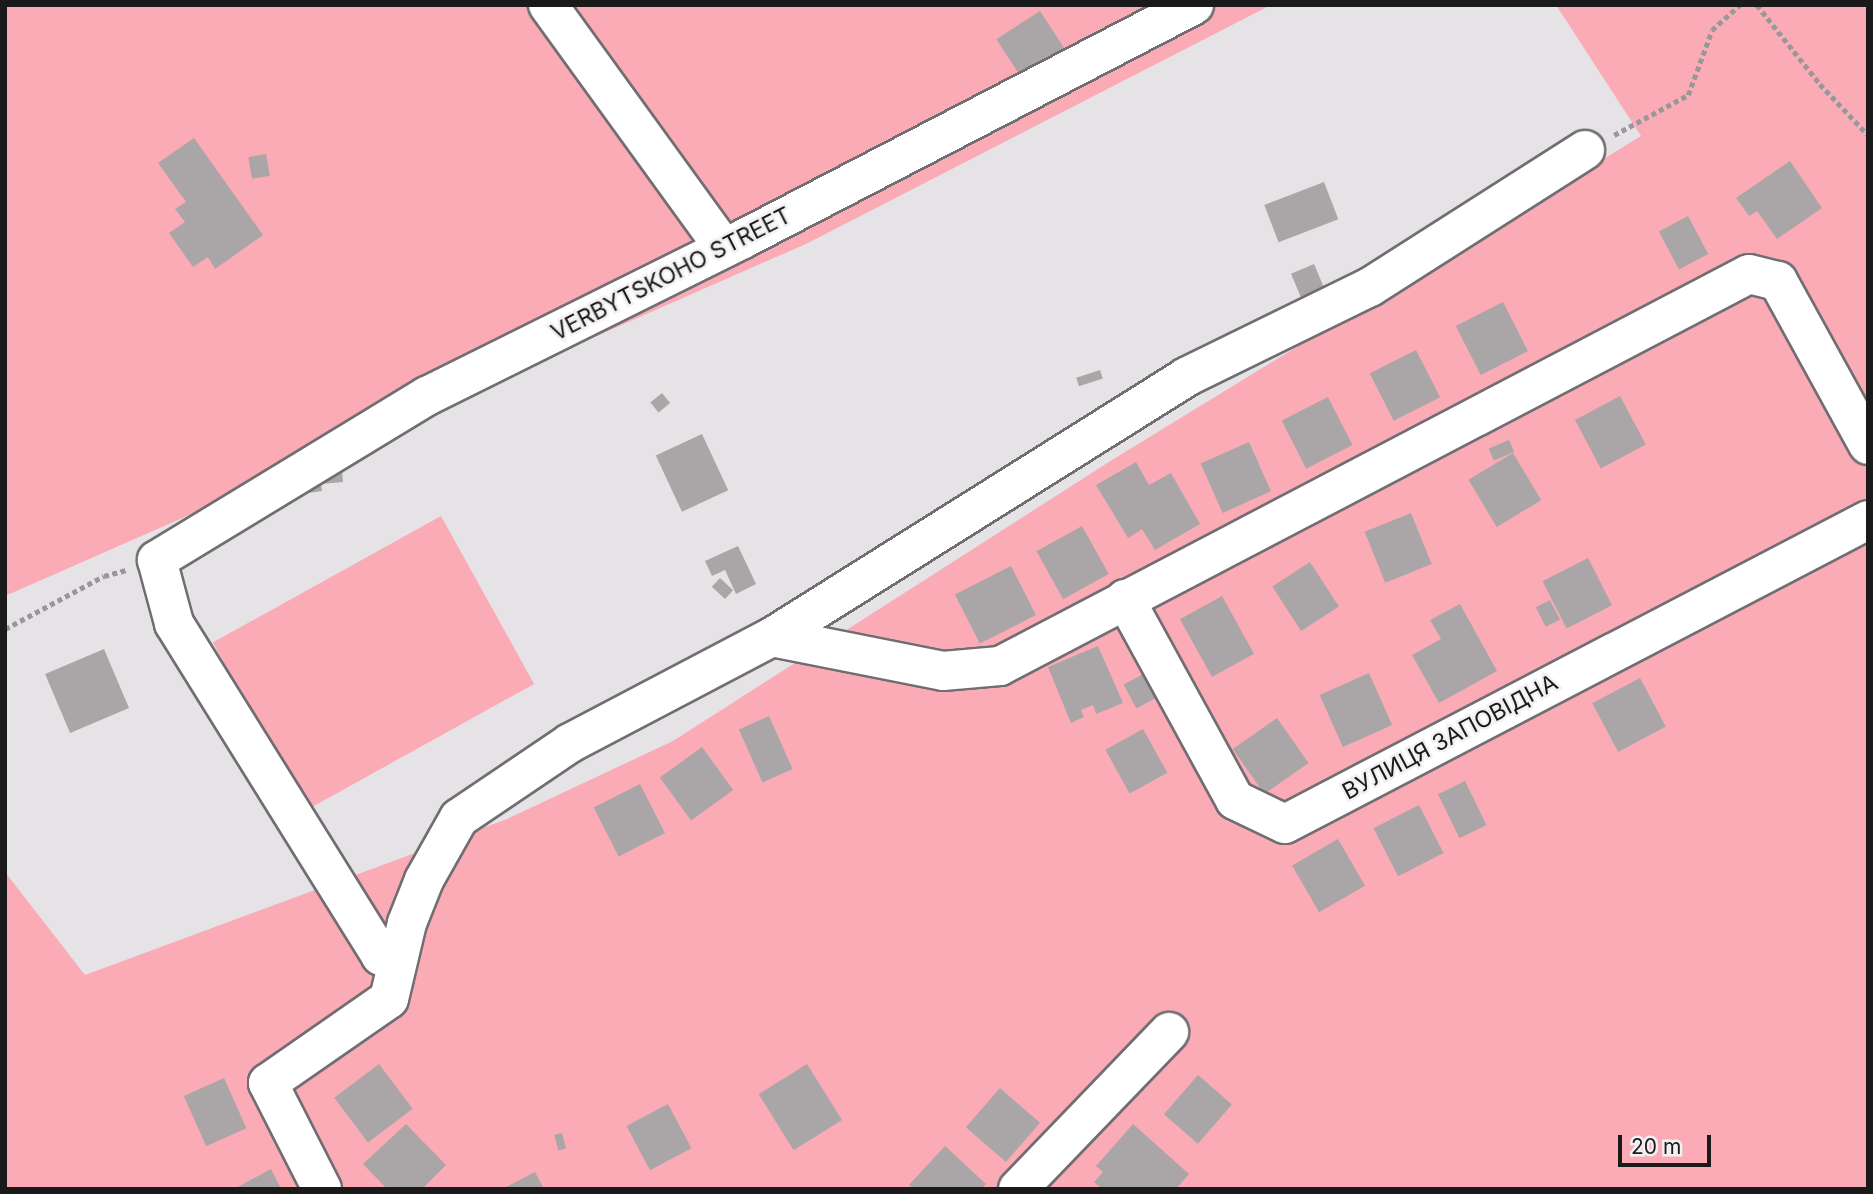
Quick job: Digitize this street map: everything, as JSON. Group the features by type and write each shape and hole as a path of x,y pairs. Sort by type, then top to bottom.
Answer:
{"street":[{"path":"548,5 724,248"},
{"name":"VERBYTSKOHO STREET","path":"158,561 427,396 724,248 1194,5"},
{"path":"322,1189 268,1083 389,999 398,951 424,880 459,818 570,743 772,637 1186,377 1370,287 1585,150"},
{"path":"772,637 943,671 1000,666 1749,274 1778,281 1868,445"},
{"name":"ВУЛИЦЯ ЗАПОВІДНА","path":"1125,599 1235,800 1285,824 1868,520"},
{"path":"158,561 174,623 381,956 398,951"},
{"path":"1018,1189 1170,1032"}],"path":[{"path":"1585,150 1688,95 1712,30 1740,5"},
{"path":"1757,5 1819,84 1868,135"},
{"path":"5,629 104,576 158,561"}],"shaded area":[{"path":"5,5 1271,5 808,243 5,596"},
{"path":"1556,5 1868,5 1868,1189 5,1189 5,872 85,975 507,819 673,741 1112,460 1641,136"},
{"path":"441,516 534,684 306,810 213,643"}],"building":[{"path":"1040,11 1065,50 1021,78 996,39"},
{"path":"194,138 263,235 215,269 208,257 193,267 169,233 185,222 175,209 186,202 158,163"},
{"path":"266,154 270,176 252,179 248,157"},
{"path":"1790,161 1822,208 1777,239 1757,211 1749,216 1736,198"},
{"path":"1324,182 1338,219 1279,242 1264,205"},
{"path":"1688,216 1708,254 1679,269 1659,231"},
{"path":"1314,264 1327,294 1304,304 1291,274"},
{"path":"1503,302 1528,351 1481,375 1456,326"},
{"path":"1416,350 1440,397 1394,421 1370,374"},
{"path":"1100,370 1103,379 1079,386 1076,378"},
{"path":"662,393 670,403 659,413 650,402"},
{"path":"1620,396 1646,445 1601,469 1575,420"},
{"path":"1328,397 1353,445 1306,469 1282,421"},
{"path":"702,434 728,490 682,512 656,456"},
{"path":"1509,440 1514,452 1494,461 1489,449"},
{"path":"1249,442 1271,491 1223,513 1201,464"},
{"path":"1513,453 1541,500 1497,527 1468,480"},
{"path":"341,459 343,482 321,484 322,491 301,494"},
{"path":"1136,462 1149,485 1171,473 1200,524 1155,550 1142,529 1128,538 1096,485"},
{"path":"1411,513 1432,564 1385,583 1365,532"},
{"path":"1082,526 1109,574 1063,599 1037,551"},
{"path":"738,546 756,584 736,594 725,570 712,576 705,561"},
{"path":"1588,558 1612,605 1567,628 1543,581"},
{"path":"1310,562 1339,606 1301,631 1272,587"},
{"path":"1011,566 1036,615 980,644 955,595"},
{"path":"720,578 733,590 725,599 712,587"},
{"path":"1222,596 1254,654 1212,677 1180,619"},
{"path":"1550,600 1560,620 1546,627 1536,607"},
{"path":"1460,604 1497,671 1439,703 1412,655 1441,639 1430,620"},
{"path":"1098,646 1123,703 1096,714 1093,705 1081,710 1084,717 1071,723 1048,667"},
{"path":"104,649 129,708 70,733 45,674"},
{"path":"1151,670 1164,694 1136,708 1124,685"},
{"path":"1369,673 1392,725 1343,747 1320,695"},
{"path":"1640,678 1666,727 1618,752 1592,703"},
{"path":"769,716 793,769 762,782 739,729"},
{"path":"1277,718 1309,763 1264,794 1233,749"},
{"path":"1143,729 1167,773 1130,794 1105,750"},
{"path":"702,747 733,790 691,820 660,778"},
{"path":"1465,781 1486,825 1460,838 1438,794"},
{"path":"640,784 665,833 619,857 594,808"},
{"path":"1419,805 1444,853 1398,876 1374,828"},
{"path":"1338,839 1365,886 1319,912 1292,865"},
{"path":"379,1064 413,1109 368,1142 334,1098"},
{"path":"807,1064 842,1120 794,1150 759,1094"},
{"path":"1198,1075 1232,1105 1198,1144 1164,1114"},
{"path":"224,1078 246,1128 206,1146 184,1096"},
{"path":"1000,1088 1040,1123 1006,1162 966,1127"},
{"path":"668,1104 691,1148 650,1170 627,1126"},
{"path":"406,1124 446,1165 422,1189 387,1189 363,1164"},
{"path":"1133,1124 1189,1174 1176,1189 1102,1189 1094,1182 1103,1172 1096,1166"},
{"path":"562,1133 566,1148 558,1151 554,1135"},
{"path":"945,1146 986,1184 981,1189 913,1189 909,1185"},
{"path":"271,1169 281,1189 234,1189"},
{"path":"535,1172 544,1189 502,1189"}]}
